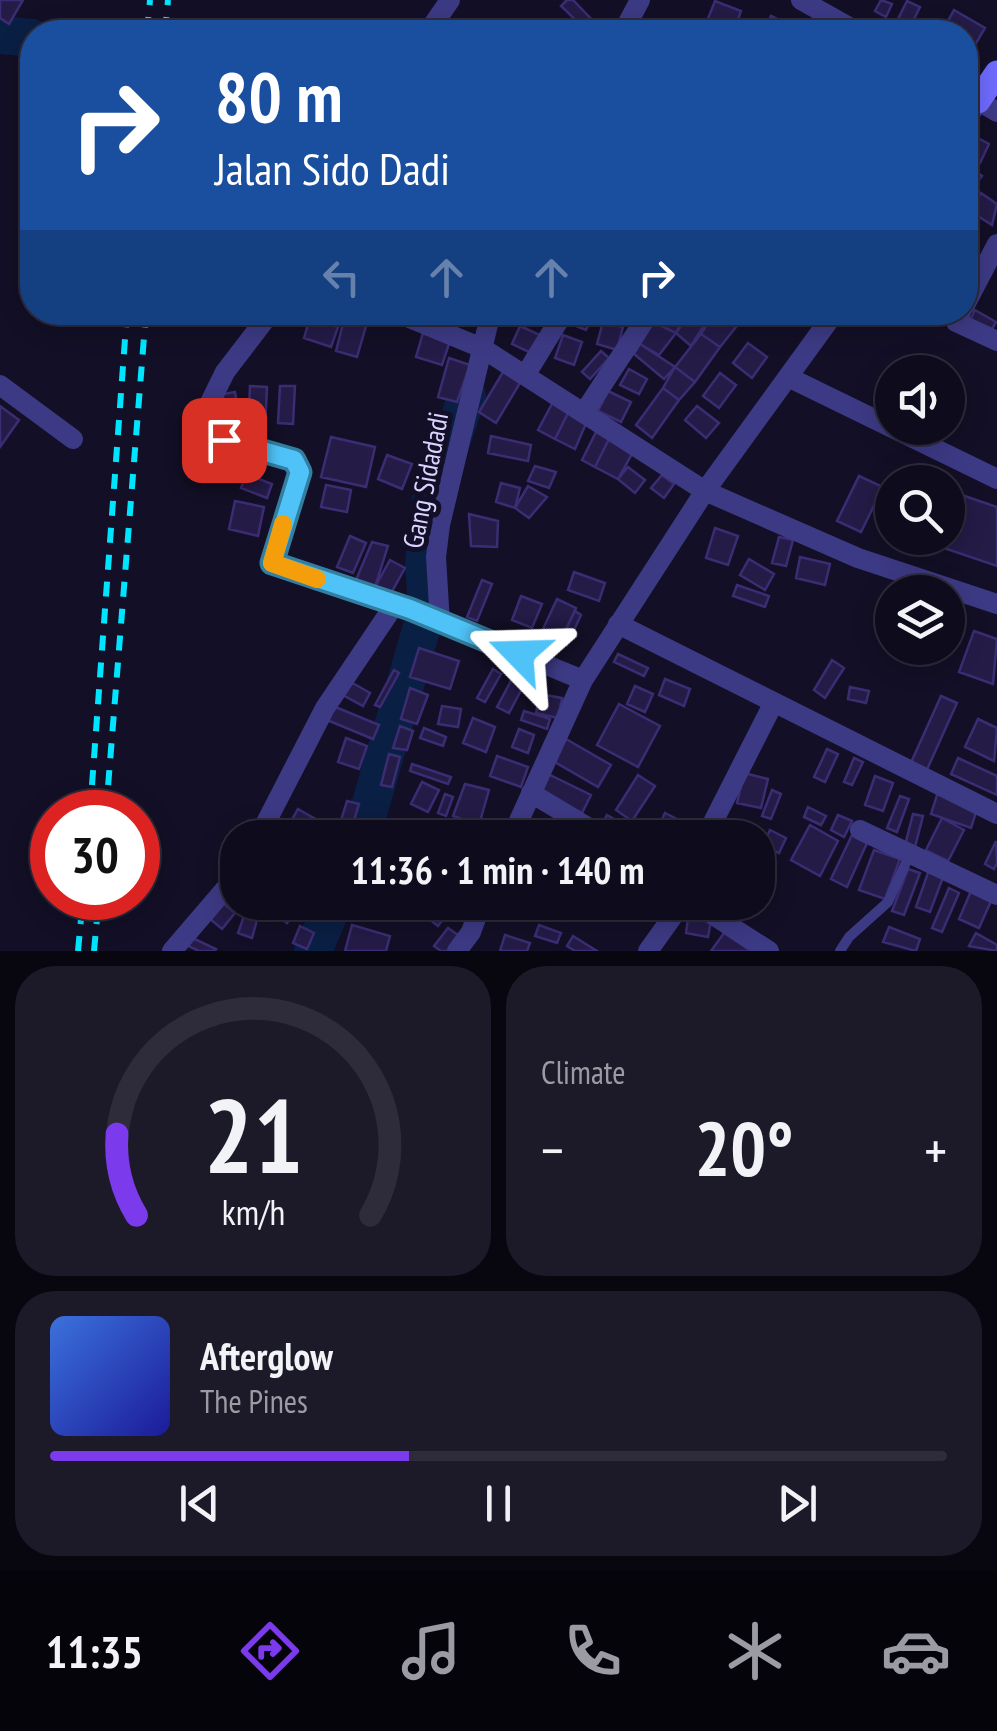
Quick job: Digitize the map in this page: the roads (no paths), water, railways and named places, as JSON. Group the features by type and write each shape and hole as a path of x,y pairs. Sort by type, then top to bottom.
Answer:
{"street":[{"path":"801,0 837,20"},
{"path":"978,104 997,73"},
{"path":"978,280 996,247"},
{"path":"261,325 225,372 201,421 224,440 294,460 300,472 271,558 284,569 402,606 583,680"},
{"path":"426,325 477,346 526,374 705,491 858,558 997,604"},
{"name":"Gang Sidadadi","path":"440,623 436,556 440,526 477,346 485,325"},
{"path":"526,374 556,325"},
{"path":"585,411 641,325"},
{"path":"519,820 583,680 705,491 826,325"},
{"path":"962,325 997,341"},
{"path":"788,377 997,479"},
{"path":"0,386 74,440"},
{"path":"267,820 325,708 402,606"},
{"path":"618,624 997,814"},
{"path":"714,820 773,704"},
{"path":"531,793 576,820"},
{"path":"860,830 997,895"},
{"path":"172,951 220,895"},
{"path":"456,951 475,920"},
{"path":"648,951 670,920"},
{"path":"721,920 769,951"}],"lane":[{"path":"840,951 849,937 888,902 910,854"}],"waterway":[{"path":"0,35 20,37"},
{"path":"366,820 427,609 424,563 431,500 467,396"},
{"path":"313,951 326,920"}],"railway":[{"path":"148,20 150,0"},
{"path":"166,20 168,0"},
{"path":"92,790 126,325"},
{"path":"108,790 145,325"},
{"path":"78,951 81,920"},
{"path":"94,951 97,920"}]}
